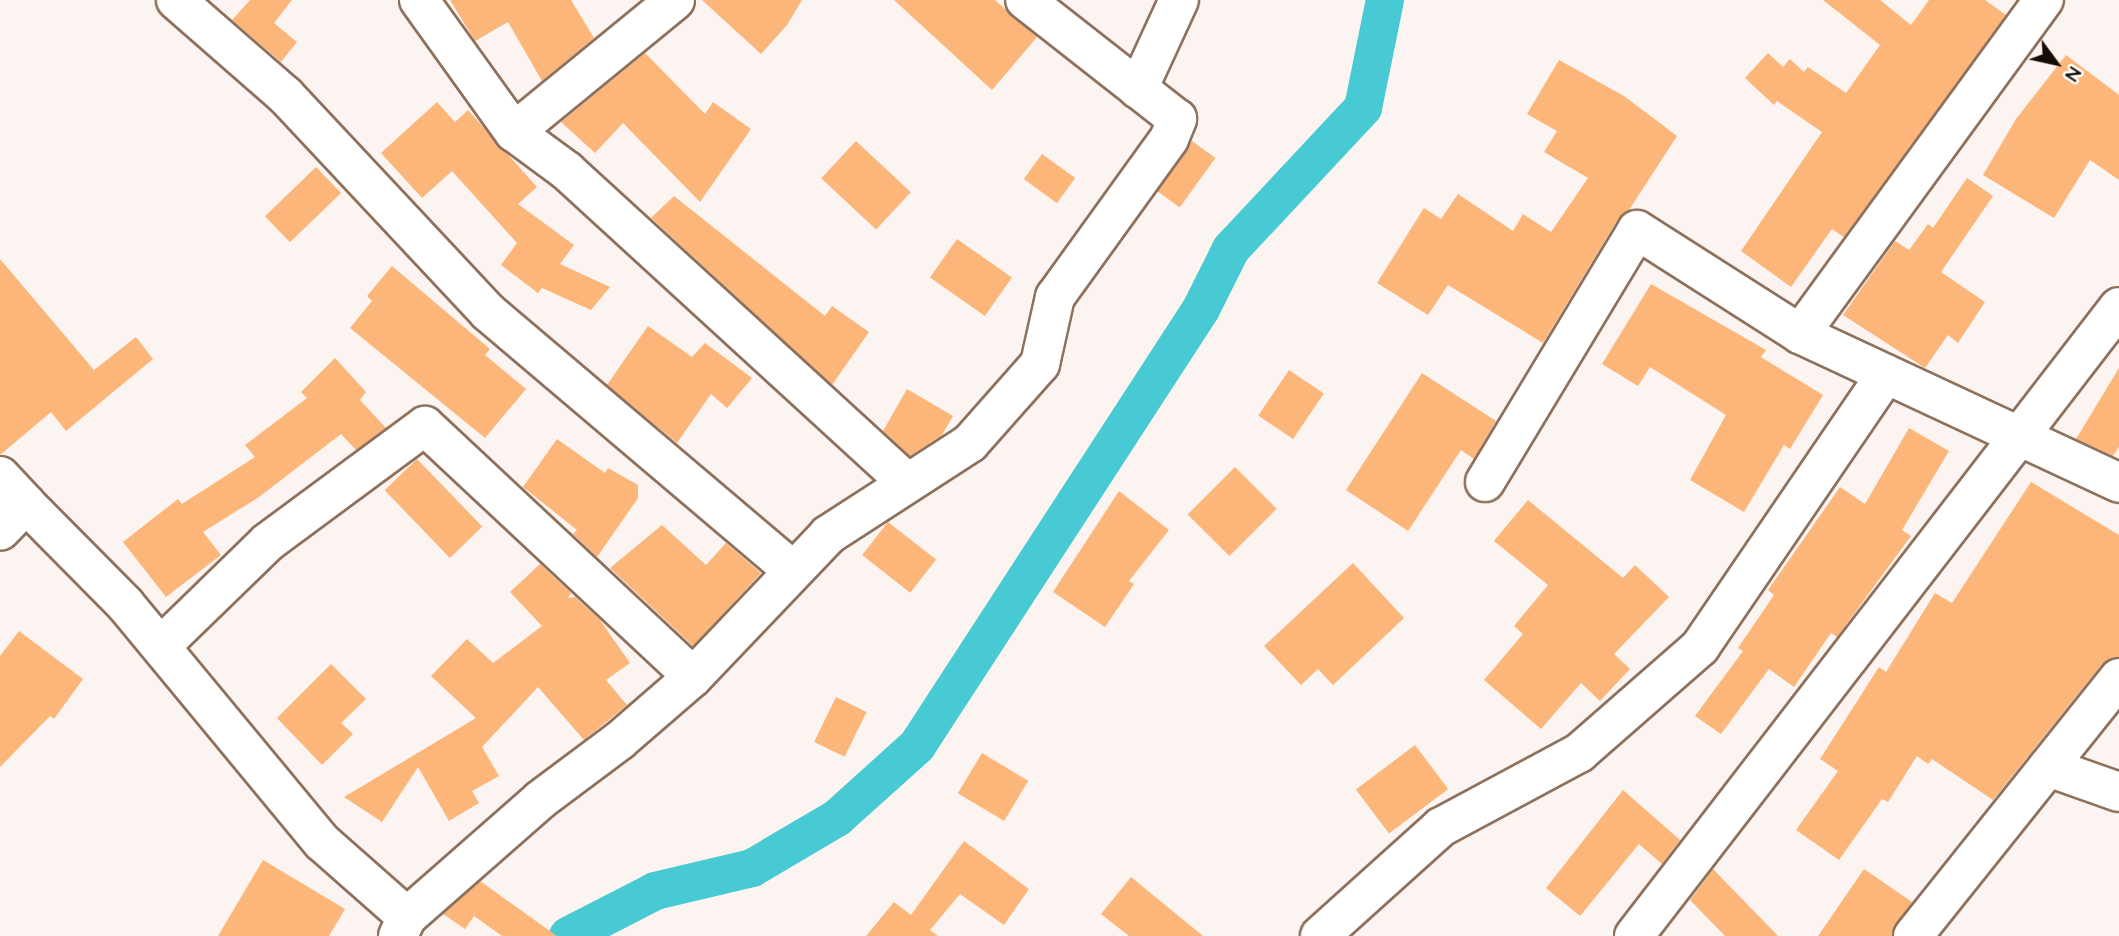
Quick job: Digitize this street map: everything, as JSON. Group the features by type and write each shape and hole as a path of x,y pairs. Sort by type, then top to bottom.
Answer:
{"street":[{"path":"176,0 285,95 488,312 793,571"},
{"path":"419,0 514,132 567,171 906,482"},
{"path":"514,132 675,0"},
{"path":"0,476 161,646 322,842 403,927 540,800 619,741 693,677 828,535 906,482 933,471 971,443 1040,364 1055,297 1169,139 1177,120 1025,0"},
{"path":"1138,89 1179,0"},
{"path":"1800,334 2044,0"},
{"path":"1485,482 1637,230 1800,334 2119,483"},
{"path":"1634,936 2022,438 2119,307"},
{"path":"1320,936 1441,827 1580,754 1700,647 1886,374"},
{"path":"161,646 268,542 425,426 693,677"},
{"path":"0,531 26,504"},
{"path":"1913,936 2119,678"},
{"path":"2048,766 2119,792"}],"building":[{"path":"250,0 292,0 274,23 297,42 281,62 232,20"},
{"path":"450,0 571,0 594,38 542,81 508,22 475,41"},
{"path":"702,0 802,0 787,25 761,54"},
{"path":"894,0 995,0 1037,37 992,90"},
{"path":"1823,0 1880,0 1911,25 1929,0 1985,0 2006,15 1844,237 1832,229 1791,287 1741,251 1822,132 1777,101 1774,105 1745,78 1768,53 1783,67 1790,59 1804,72 1808,67 1846,93 1880,45"},
{"path":"645,53 705,114 713,102 751,129 700,202 623,123 595,153 561,122"},
{"path":"2066,55 2119,95 2119,180 2090,160 2054,218 1983,175 2016,119"},
{"path":"1559,60 1624,96 1677,136 1629,210 1618,219 1543,343 1448,285 1428,315 1377,283 1424,208 1441,219 1458,194 1513,231 1523,214 1551,232 1588,178 1544,152 1557,131 1527,114"},
{"path":"437,102 455,122 468,110 537,187 518,204 574,245 560,264 610,287 591,310 542,288 538,293 501,265 517,243 452,171 422,198 381,153"},
{"path":"856,141 911,192 876,229 821,178"},
{"path":"1192,141 1215,158 1180,207 1156,190"},
{"path":"1042,154 1075,178 1057,203 1024,179"},
{"path":"316,167 341,193 290,242 265,216"},
{"path":"1967,178 1993,196 1941,272 1985,302 1958,343 1948,335 1925,368 1843,315 1895,241 1909,250 1928,224 1933,228"},
{"path":"674,196 825,316 832,306 869,332 832,385 651,218"},
{"path":"957,239 1012,277 985,316 930,278"},
{"path":"0,259 94,370 136,337 153,359 66,431 51,412 0,455"},
{"path":"392,266 490,349 485,355 526,389 485,438 350,328 372,301 367,296"},
{"path":"1651,284 1766,350 1761,357 1823,395 1790,449 1784,445 1744,512 1690,480 1726,415 1650,367 1638,386 1602,364"},
{"path":"648,326 692,357 705,343 752,378 727,408 711,394 677,443 607,385"},
{"path":"335,358 366,392 360,400 386,428 356,450 341,434 259,497 203,532 221,555 166,597 123,542 178,499 182,504 255,457 245,445 307,398 301,392"},
{"path":"2119,368 2119,447 2113,456 2076,439"},
{"path":"1289,370 1324,393 1293,439 1258,416"},
{"path":"1422,373 1496,421 1474,459 1461,450 1408,531 1346,490"},
{"path":"907,389 953,416 942,435 910,456 883,431"},
{"path":"1909,428 1949,451 1902,530 1911,536 1837,637 1831,633 1794,687 1769,669 1721,734 1695,716 1743,651 1738,648 1774,595 1768,590 1840,487 1865,504"},
{"path":"557,439 605,473 608,468 638,485 638,498 597,557 573,534 577,530 523,487"},
{"path":"417,459 482,527 450,558 385,490"},
{"path":"1235,467 1277,509 1229,556 1188,514"},
{"path":"2031,482 2119,535 2119,657 2102,664 1993,800 1932,759 1928,764 1917,756 1888,802 1882,799 1839,860 1796,830 1838,771 1820,759 1879,667 1886,672 1935,593 1952,603"},
{"path":"1119,491 1169,530 1129,581 1134,584 1105,627 1053,592"},
{"path":"1528,500 1623,578 1635,565 1669,597 1614,654 1630,669 1600,701 1581,683 1541,729 1484,680 1523,634 1514,626 1548,585 1494,541"},
{"path":"888,522 936,560 910,593 862,555"},
{"path":"662,525 706,565 726,543 761,573 693,646 610,568"},
{"path":"1353,563 1404,618 1333,685 1318,669 1301,685 1264,646"},
{"path":"540,564 571,593 568,598 575,597 600,620 630,663 606,680 627,705 584,740 538,687 482,747 499,776 472,791 479,803 449,821 418,767 382,822 344,797 476,718 431,676 467,639 493,663 542,626 510,592"},
{"path":"19,631 83,679 54,719 50,716 0,767 0,656"},
{"path":"331,664 366,699 341,723 353,734 322,765 277,718"},
{"path":"836,697 867,712 845,757 814,742"},
{"path":"1415,745 1448,789 1389,833 1356,790"},
{"path":"982,753 1028,781 1004,821 958,793"},
{"path":"1623,790 1680,840 1662,864 1639,844 1580,916 1546,888"},
{"path":"964,841 1029,889 1004,925 960,894 930,930 938,936 866,936 894,902 911,915"},
{"path":"263,860 345,909 329,936 218,936"},
{"path":"1713,869 1778,936 1725,936 1690,900"},
{"path":"1864,869 1912,902 1892,936 1818,936"},
{"path":"1131,877 1203,936 1129,936 1101,914"},
{"path":"480,881 557,936 502,936 474,916 465,929 443,914"}],"waterway":[{"path":"568,936 655,891 752,868 837,818 917,746 1201,309 1231,249 1363,108 1385,0"}]}
